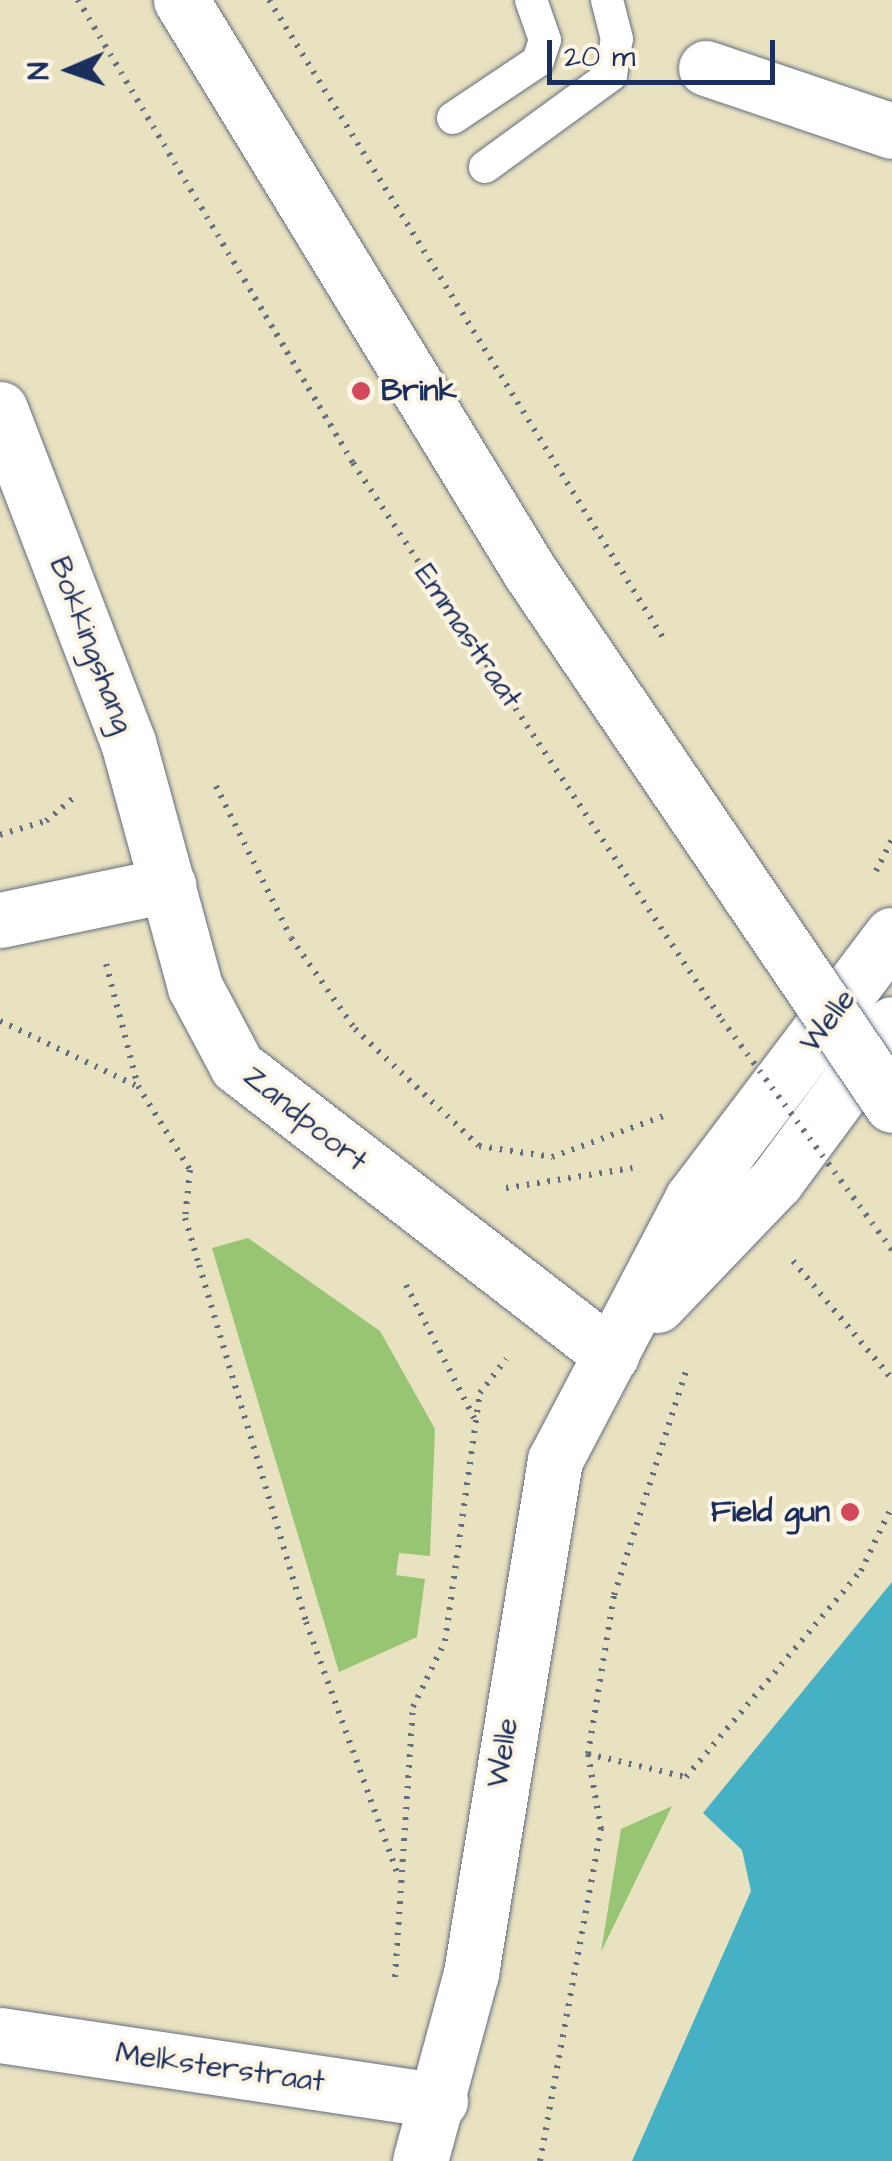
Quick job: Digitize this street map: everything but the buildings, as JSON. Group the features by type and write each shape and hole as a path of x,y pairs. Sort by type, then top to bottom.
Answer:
{"street":[{"path":"181,0 530,572 892,1104"},
{"path":"706,68 892,131"},
{"name":"Bokkingshang","path":"0,409 128,742 168,886"},
{"path":"0,920 168,886"},
{"name":"Zandpoort","path":"168,886 195,988 237,1066 611,1355"},
{"name":"Welle","path":"420,2161 440,2101 471,1973 555,1460 692,1199 890,938"},
{"name":"Welle","path":"611,1355 776,1181 892,1024"},
{"name":"Melksterstraat","path":"0,2035 440,2101"}],"lane":[{"path":"453,118 538,61 544,40 531,0"},
{"path":"486,167 610,75 617,39 607,0"}],"path":[{"name":"Emmastraat","path":"78,0 354,462 722,1020 892,1250"},
{"path":"269,0 676,658"},
{"path":"0,835 46,821 128,742"},
{"path":"211,774 291,938 356,1029 479,1146 566,1155 687,1105"},
{"path":"94,904 138,1086 190,1170 186,1218 198,1265 306,1622 402,1883"},
{"path":"0,1021 138,1086"},
{"path":"410,1198 590,1180 652,1162"},
{"path":"808,1271 892,1379"},
{"path":"404,1280 476,1421"},
{"path":"540,2161 601,1829 588,1754 614,1595 688,1362"},
{"path":"588,1754 686,1776 861,1571 892,1506"}],"green space":[{"path":"248,1238 380,1331 435,1429 430,1556 399,1553 396,1575 425,1579 417,1637 339,1672 212,1248"},
{"path":"672,1806 601,1952 621,1829"}],"water":[{"path":"892,1582 892,2161 632,2161 751,1891 742,1850 703,1813"}],"place":[{"name":"Brink","path":"361,391"},
{"name":"Field gun","path":"850,1512"}]}
